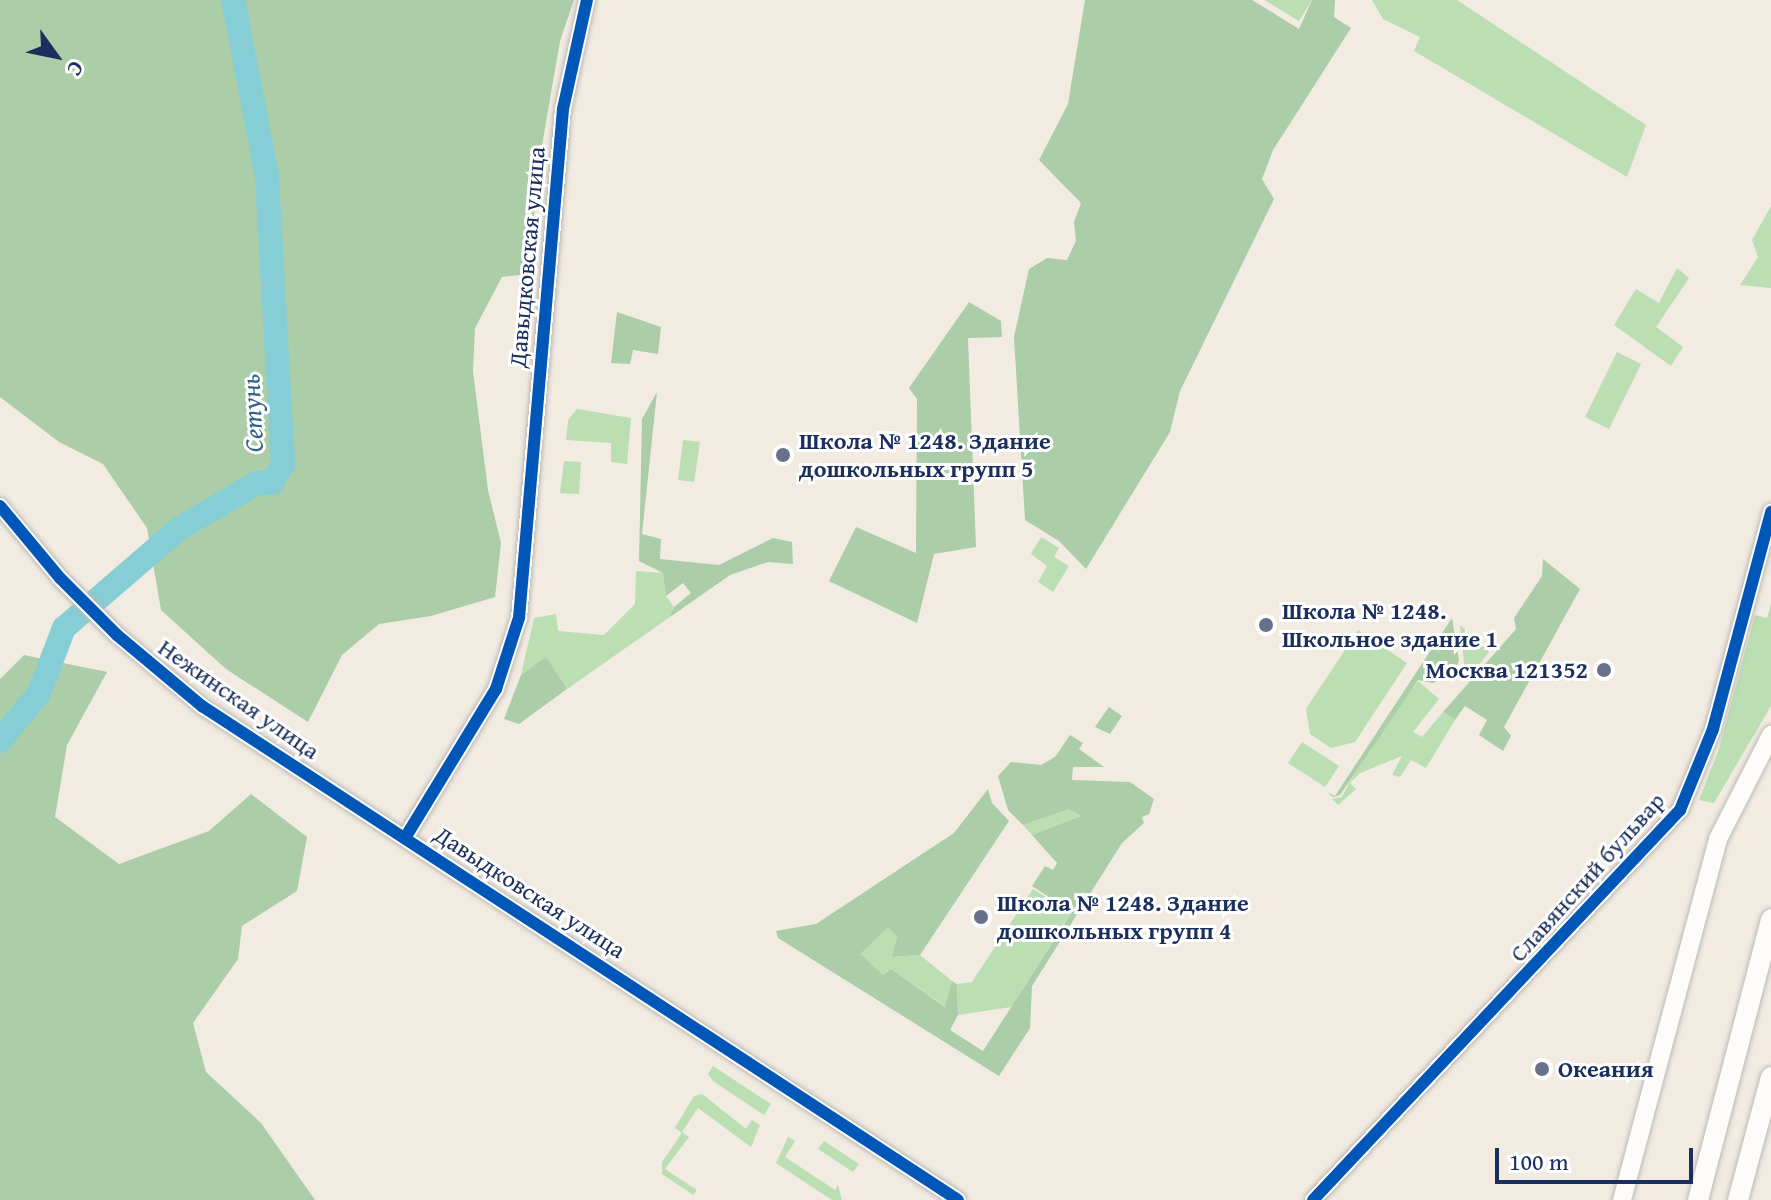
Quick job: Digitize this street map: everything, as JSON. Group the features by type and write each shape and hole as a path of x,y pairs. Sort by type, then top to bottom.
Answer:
{"main road":[{"path":"1622,1200 1718,839 1771,735"},
{"path":"1698,1200 1771,919"},
{"path":"1738,1200 1771,1077"}],"street":[{"name":"Давыдковская улица","path":"587,0 564,94 519,618 496,689 405,838 958,1200"},
{"name":"Нежинская улица","path":"0,506 60,578 117,635 202,706 405,838"},
{"name":"Славянский бульвар","path":"1313,1200 1680,810 1709,742 1771,512"}],"green space":[{"path":"0,0 574,0 560,41 540,157 528,274 502,277 475,328 473,371 488,490 501,543 495,597 431,616 379,624 342,655 308,722 226,669 161,610 147,528 103,464 59,442 0,397"},
{"path":"1085,0 1252,0 1299,29 1312,0 1335,0 1334,17 1351,28 1273,150 1262,179 1274,199 1180,391 1170,432 1086,569 1059,541 1025,520 1014,337 1029,269 1047,258 1067,260 1076,241 1074,222 1081,203 1039,160 1068,104"},
{"path":"1264,0 1312,0 1299,21"},
{"path":"1372,0 1457,0 1646,125 1627,177 1414,51 1420,37 1383,19"},
{"path":"1771,206 1771,288 1740,285 1758,257 1752,240"},
{"path":"1677,268 1689,278 1656,327 1683,347 1671,366 1614,325 1636,289 1659,303"},
{"path":"969,302 1001,321 1002,337 968,338 976,547 934,554 917,623 829,581 856,527 916,553 917,399 909,388"},
{"path":"617,312 661,327 658,354 633,350 630,364 611,363"},
{"path":"1617,352 1641,364 1609,429 1585,417"},
{"path":"657,392 642,534 661,539 660,559 719,565 773,538 792,542 793,564 768,562 730,575 670,617 674,607 691,593 683,583 666,596 663,573 639,561 642,419"},
{"path":"577,409 631,418 627,464 611,462 611,443 566,440 568,420"},
{"path":"683,440 700,442 694,482 678,480"},
{"path":"564,461 581,462 579,494 560,493"},
{"path":"1041,537 1059,548 1054,557 1069,566 1053,592 1038,582 1047,566 1031,554"},
{"path":"1543,559 1580,589 1504,727 1511,736 1503,751 1479,735 1487,720 1465,706 1455,720 1443,712 1516,629 1514,618 1542,576"},
{"path":"636,571 663,573 666,596 674,607 670,617 567,689 546,658 521,675 534,618 556,614 558,631 604,635 635,604"},
{"path":"1771,604 1771,706 1714,803 1699,800 1718,752 1755,615 1767,618"},
{"path":"1452,618 1459,660 1455,671 1433,683 1418,680 1340,795 1333,797 1328,793 1335,796"},
{"path":"1460,625 1489,652 1466,681"},
{"path":"1358,630 1407,663 1355,742 1331,748 1310,734 1306,709"},
{"path":"24,655 107,672 67,745 55,817 119,864 209,831 251,794 307,837 297,891 242,926 238,959 193,1023 206,1072 261,1123 315,1200 0,1200 0,679"},
{"path":"546,657 567,689 519,724 504,719 521,675"},
{"path":"1418,681 1439,699 1413,732 1422,737 1443,712 1455,720 1426,768 1411,760 1400,777 1392,775 1402,756 1360,773 1350,783 1356,789 1338,805 1332,799 1342,797 1349,783 1391,714"},
{"path":"1109,707 1122,716 1110,734 1095,727"},
{"path":"1070,735 1083,743 1079,749 1104,767 1073,767 1072,780 1130,782 1154,799 1149,814 1142,817 1144,823 1122,843 1032,986 1030,1028 999,1076 778,938 776,931 816,924 954,833 988,789 992,803 1009,821 920,955 892,957 897,937 888,927 860,954 883,975 891,969 945,1007 952,981 957,984 958,1015 950,1030 983,1051 1072,912 1032,886 1045,866 1053,870 1057,863 1032,835 1081,816 1069,809 1023,825 1008,810 998,776 1011,762 1041,765 1055,757"},
{"path":"1302,742 1339,766 1325,787 1288,763"},
{"path":"1069,809 1081,816 1032,835 1023,825"},
{"path":"1033,889 1071,913 1011,1007 958,1015 957,984 972,982"},
{"path":"888,926 897,937 893,957 920,955 952,981 946,1007 891,969 883,975 859,954"},
{"path":"713,1066 771,1104 764,1115 713,1081 708,1074"},
{"path":"702,1094 746,1129 752,1120 760,1125 751,1147 698,1108 682,1132 689,1137 665,1169 697,1190 693,1195 662,1174 662,1162 682,1133 675,1128 694,1096"},
{"path":"788,1137 795,1141 785,1157 835,1190 838,1185 842,1200 832,1200 776,1163"},
{"path":"824,1141 859,1164 853,1172 818,1149"}],"waterway":[{"name":"Сетунь","path":"0,741 39,693 64,628 180,528 257,483 272,483 283,464 267,176 233,0"}],"cycle path":[{"path":"405,838 496,689 519,618 563,109 587,0"},
{"path":"0,506 60,578 117,635 202,706 958,1200"},
{"path":"1313,1200 1680,810 1713,729 1771,512"}],"place":[{"name":"Школа № 1248. Здание дошкольных групп 5","path":"783,455"},
{"name":"Школа № 1248. Школьное здание 1","path":"1266,625"},
{"name":"Москва 121352","path":"1604,670"},
{"name":"Школа № 1248. Здание дошкольных групп 4","path":"981,917"},
{"name":"Океания","path":"1542,1069"}]}
